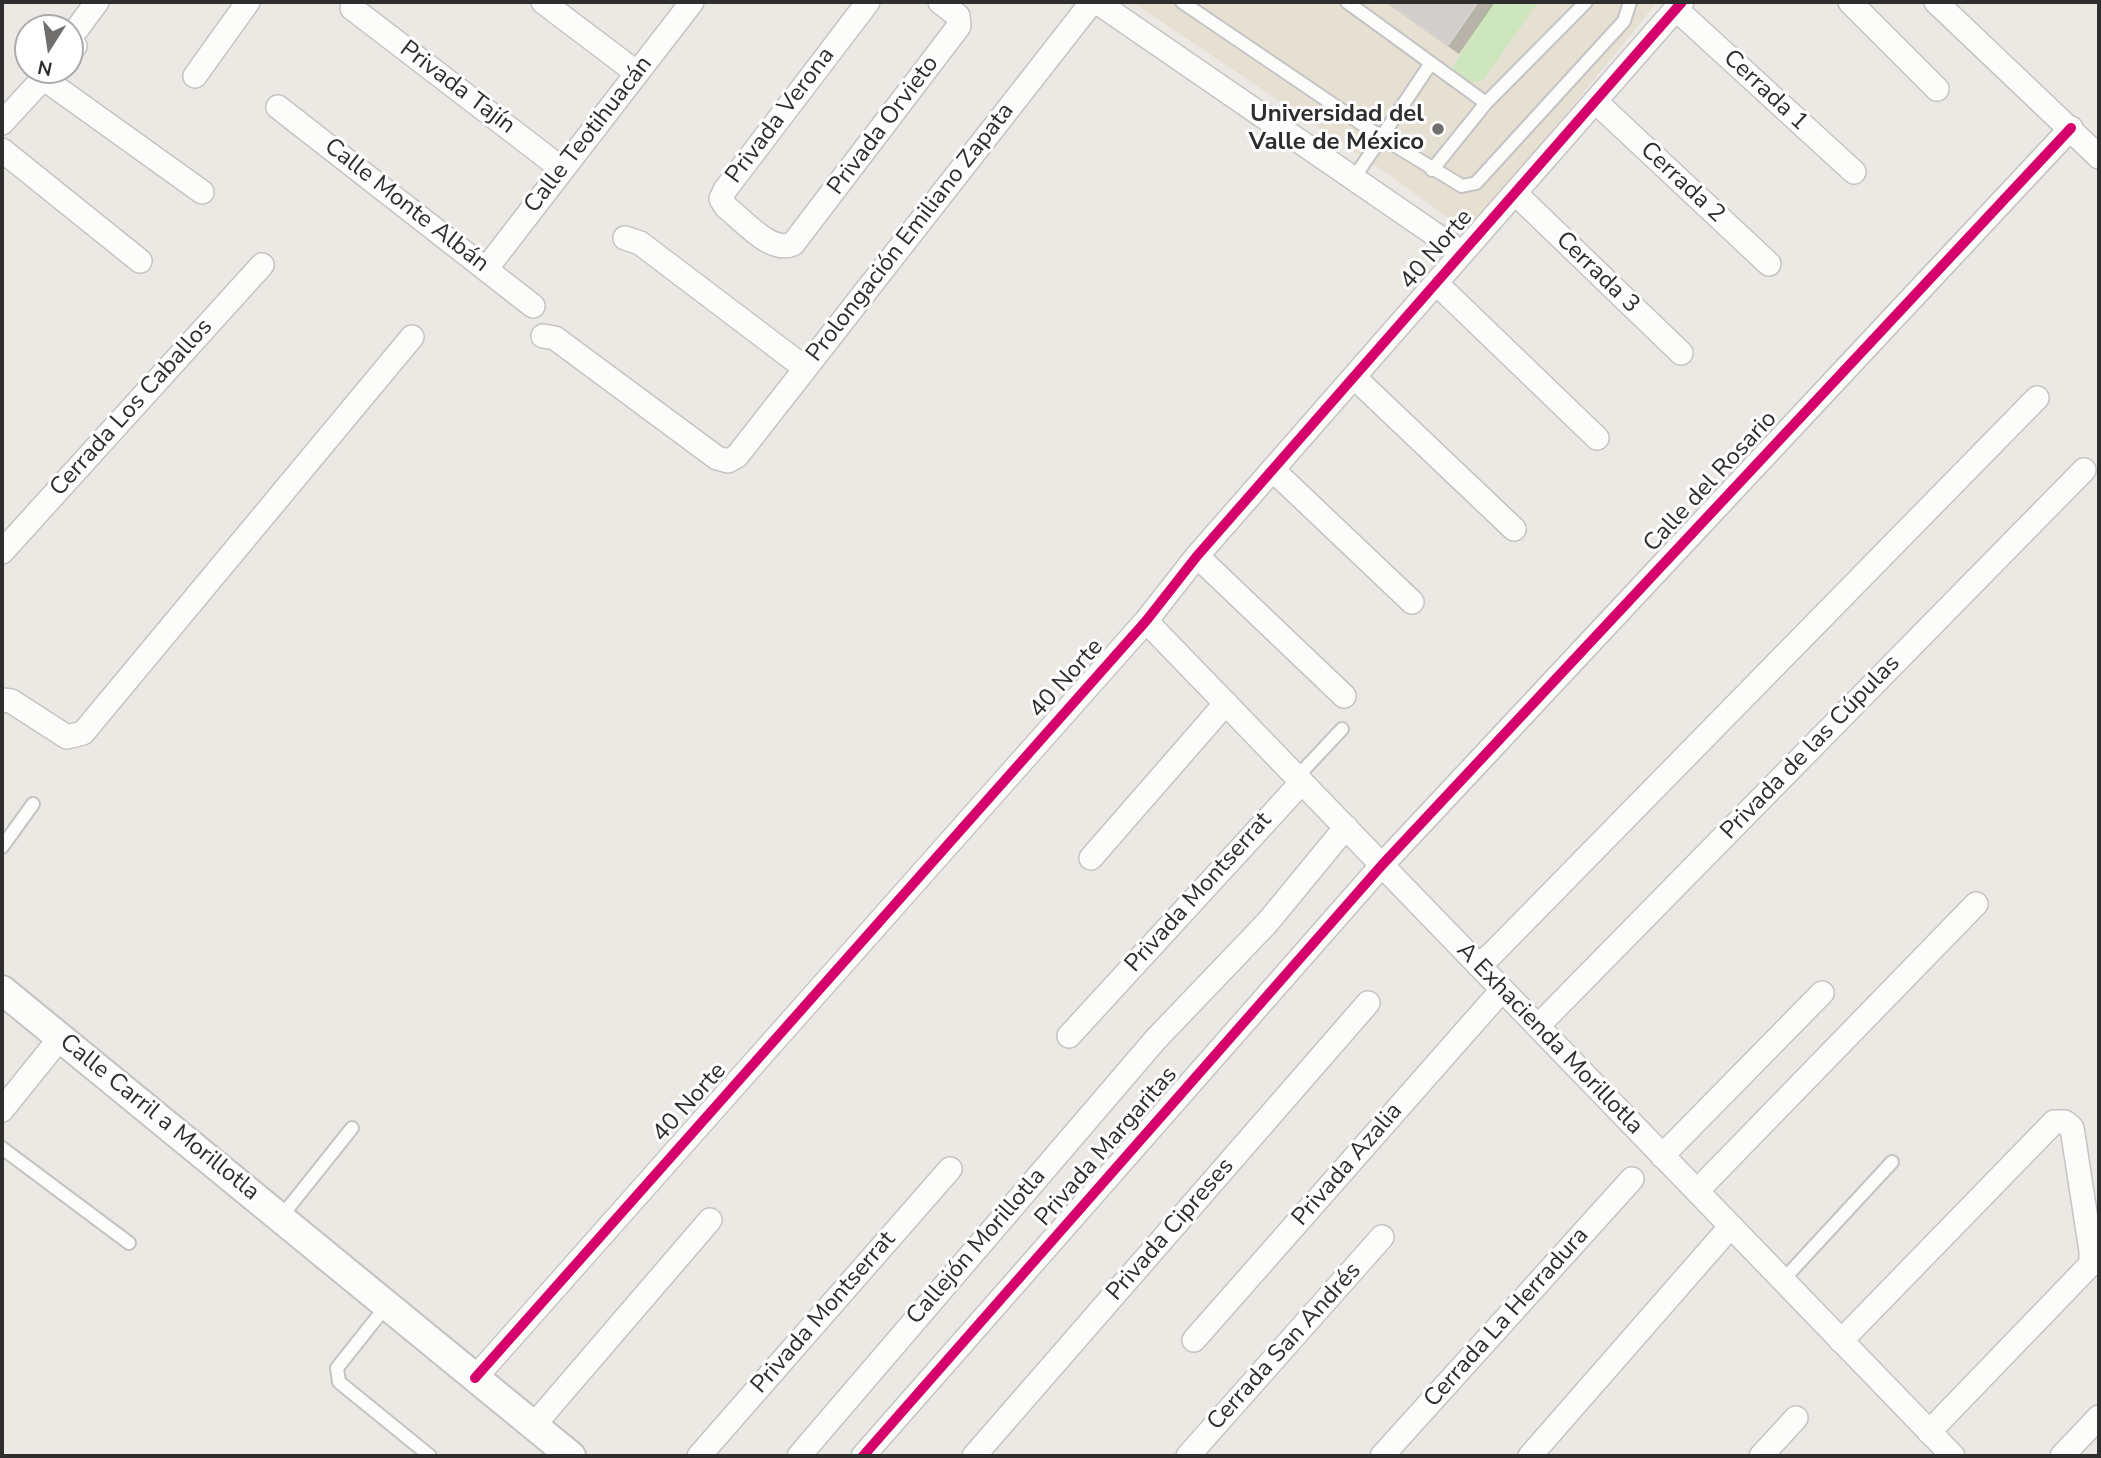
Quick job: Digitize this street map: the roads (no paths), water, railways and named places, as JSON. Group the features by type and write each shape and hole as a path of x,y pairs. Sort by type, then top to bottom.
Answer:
{"street":[{"path":"84,25 97,2"},
{"path":"195,76 248,2"},
{"path":"543,2 637,73"},
{"name":"Calle Teotihuacán","path":"486,269 692,2"},
{"name":"Privada Verona","path":"786,248 775,246 726,207 722,199 725,190 868,2"},
{"name":"Privada Orvieto","path":"786,248 793,244 959,26 958,16 940,2"},
{"path":"1094,2 1462,253"},
{"name":"Prolongación Emiliano Zapata","path":"543,337 555,338 717,458 728,461 737,456 1094,2"},
{"path":"1850,2 1937,89"},
{"path":"1936,2 2099,157"},
{"name":"40 Norte","path":"475,1378 1146,621 1197,556 1679,5"},
{"name":"Cerrada 1","path":"1679,5 1854,173"},
{"name":"Privada Tajín","path":"352,8 562,169"},
{"path":"2,123 38,84"},
{"path":"60,84 202,192"},
{"name":"Cerrada 2","path":"1595,101 1769,264"},
{"name":"Calle Monte Albán","path":"278,107 533,306"},
{"name":"Calle del Rosario","path":"1382,865 2071,128"},
{"path":"2,150 140,261"},
{"name":"Cerrada 3","path":"1515,192 1681,353"},
{"path":"625,238 640,243 805,368"},
{"name":"Cerrada Los Caballos","path":"2,552 262,265"},
{"path":"1436,283 1597,438"},
{"path":"2,700 11,702 67,737 83,733 412,337"},
{"path":"1354,377 1514,529"},
{"path":"1478,965 1492,954 2037,398"},
{"path":"1273,470 1412,602"},
{"name":"Privada de las Cúpulas","path":"1538,1026 2084,470"},
{"path":"1197,556 1344,696"},
{"name":"A Exhacienda Morillotla","path":"1146,621 1952,1456"},
{"path":"1091,858 1226,703"},
{"name":"Privada Montserrat","path":"1069,1036 1299,779"},
{"name":"Callejón Morillotla","path":"799,1456 1156,1039 1267,923 1346,827"},
{"name":"Privada Margaritas","path":"863,1456 1382,865"},
{"path":"1697,1191 1976,904"},
{"name":"Calle Carril a Morillotla","path":"2,990 571,1456"},
{"name":"Privada Azalia","path":"1194,1340 1502,990"},
{"path":"1662,1156 1822,993"},
{"name":"Privada Cipreses","path":"974,1456 1368,1003"},
{"path":"2,1110 61,1038"},
{"path":"1841,1340 2054,1122 2065,1122 2073,1128 2091,1264 1929,1432"},
{"name":"Privada Montserrat","path":"699,1456 950,1169"},
{"name":"Cerrada La Herradura","path":"1382,1456 1632,1179"},
{"path":"534,1426 710,1220"},
{"path":"1530,1456 1731,1226"},
{"name":"Cerrada San Andrés","path":"1188,1456 1382,1237"},
{"path":"2062,1456 2099,1417"},
{"path":"1761,1456 1796,1418"}],"lane":[{"path":"1182,2 1381,137 1462,186 1476,183 1624,21 1630,2"},
{"path":"1347,2 1486,103"},
{"path":"1432,170 1486,103 1586,2"},
{"path":"1353,178 1431,64"},
{"path":"1299,779 1342,729"},
{"path":"2,847 33,804"},
{"path":"281,1217 352,1128"},
{"path":"2,1147 129,1243"},
{"path":"1783,1280 1892,1162"},
{"path":"387,1305 337,1368 337,1376 339,1382 430,1456"}],"place":[{"name":"Universidad del Valle de México","path":"1438,129"}]}
